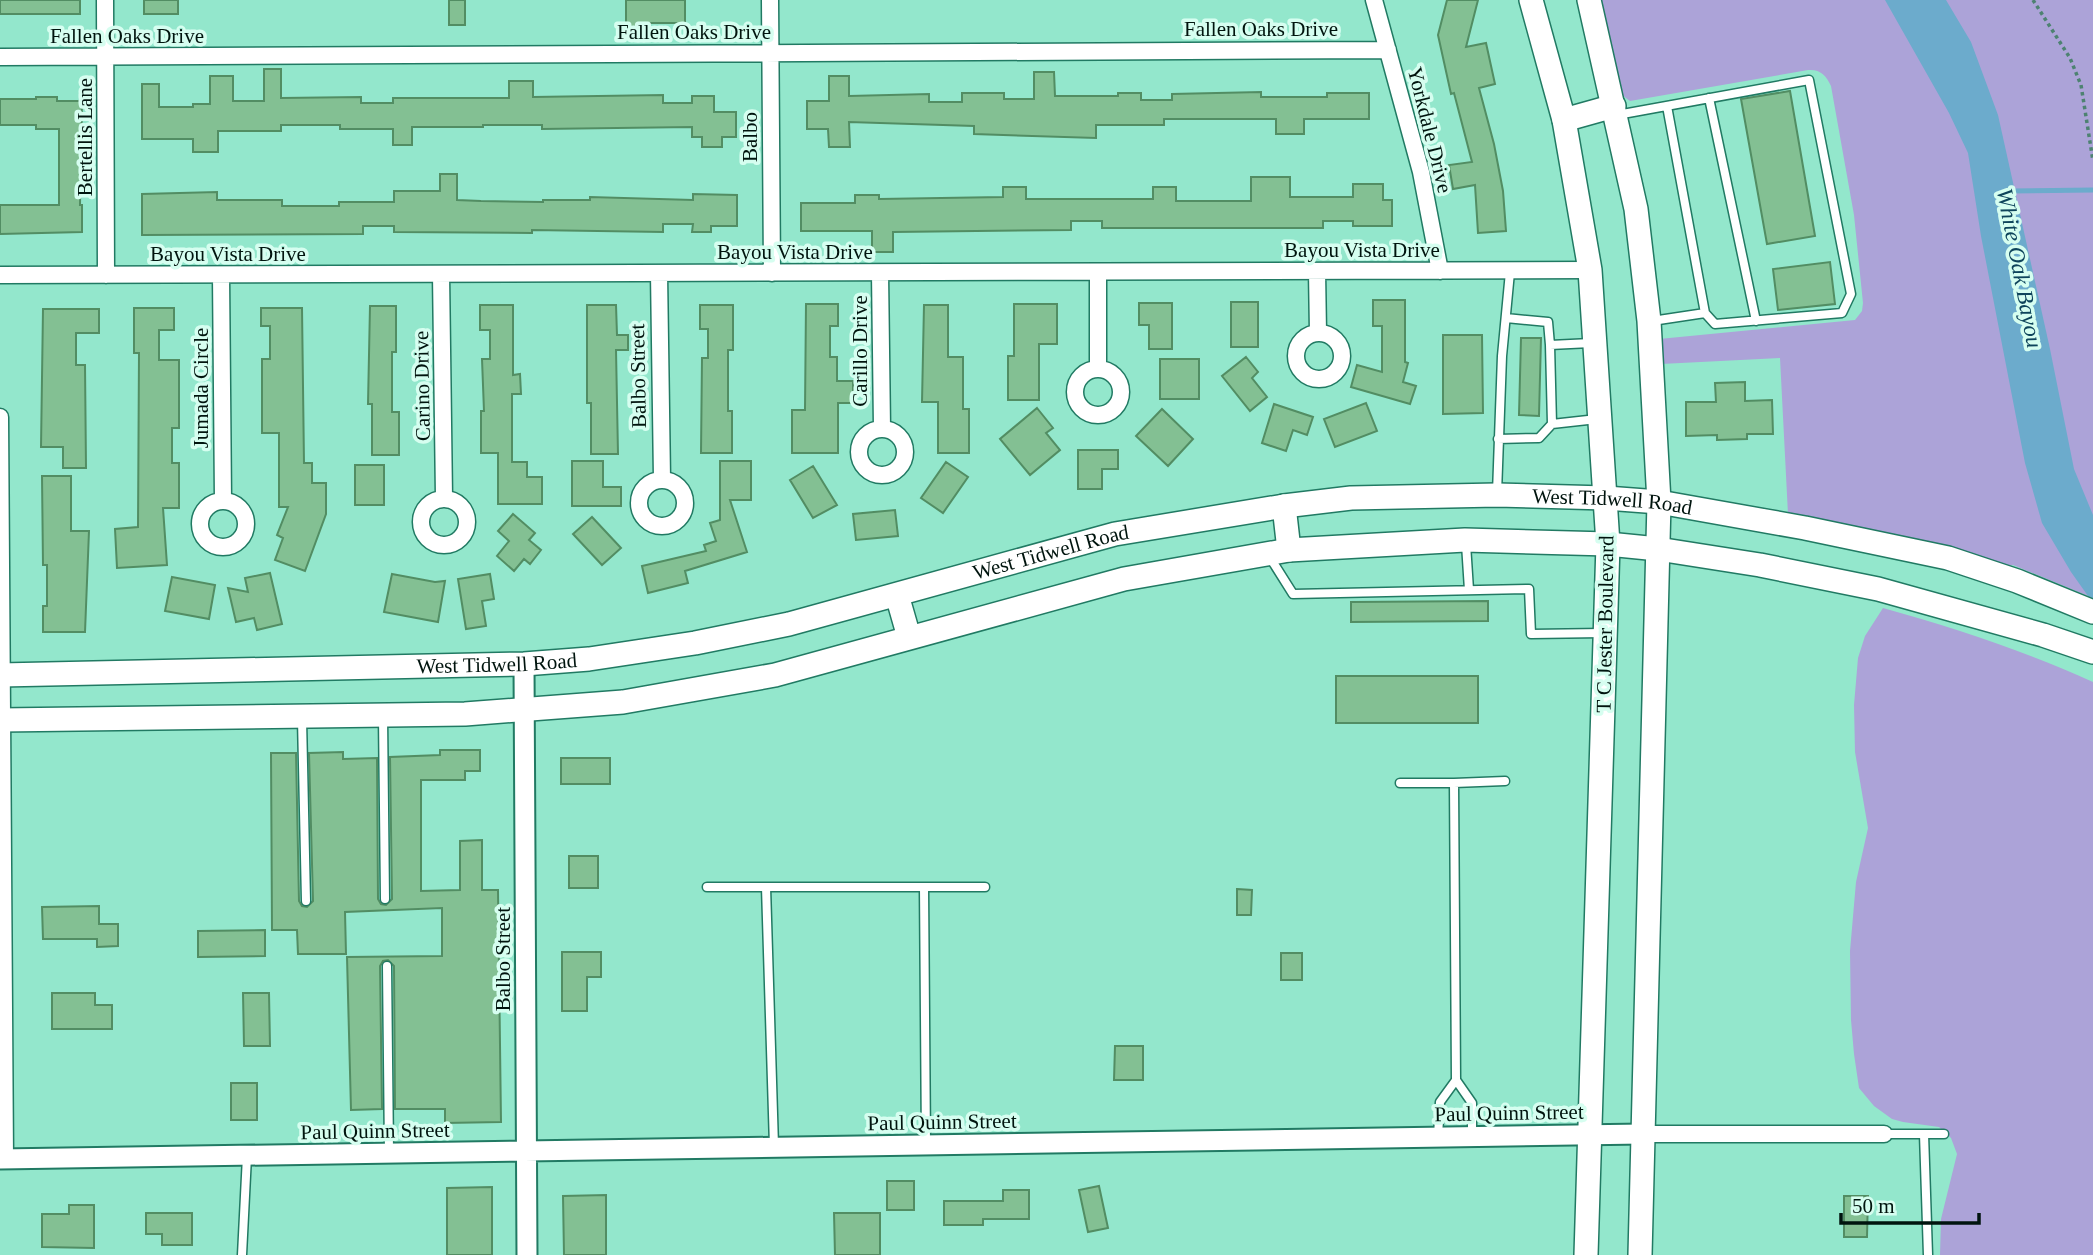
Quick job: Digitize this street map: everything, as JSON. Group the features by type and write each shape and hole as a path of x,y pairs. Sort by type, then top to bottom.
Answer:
{"main road":[{"name":"T C Jester Boulevard","path":"1531,0 1564,120 1590,271 1606,498 1608,544 1586,1255"},
{"path":"1590,0 1636,209 1650,321 1659,502 1640,1255"},
{"path":"1564,120 1614,111"},
{"name":"West Tidwell Road","path":"1,675 524,664 589,660 789,624 1115,534 1350,498 1497,495 1659,502 1805,528 1948,558 2017,580 2093,612"},
{"path":"1278,552 1284,506"},
{"name":"West Tidwell Road","path":"2,720 383,715 525,710 623,702 775,675 1124,579 1278,552 1465,540 1608,544 1760,565 1878,589 2043,635 2093,652"},
{"path":"897,595 909,637"}],"street":[{"name":"Bertellis Lane","path":"105,0 106,275"},
{"name":"Balbo","path":"770,0 772,273"},
{"name":"Yorkdale Drive","path":"1374,0 1421,173 1440,271"},
{"name":"Fallen Oaks Drive","path":"0,57 1388,50"},
{"path":"1317,271 1318,332"},
{"name":"Bayou Vista Drive","path":"0,275 1590,271"},
{"path":"1098,272 1098,368"},
{"name":"Balbo Street","path":"659,273 662,479"},
{"name":"Carillo Drive","path":"880,273 881,428"},
{"name":"Carino Drive","path":"441,274 444,498"},
{"name":"Jumada Circle","path":"221,275 223,501"},
{"path":"0,417 2,1159"},
{"name":"Balbo Street","path":"524,664 527,1255"},
{"name":"Paul Quinn Street","path":"2,1159 1590,1134 1884,1134"}],"lane":[{"path":"1614,111 1667,106 1809,80 1852,295 1842,313 1714,324 1705,313 1667,106"},
{"path":"1709,98 1756,321"},
{"path":"1497,495 1498,439 1510,272"},
{"path":"1650,321 1705,313"},
{"path":"1506,318 1548,322 1552,424"},
{"path":"1550,345 1594,343"},
{"path":"1498,439 1539,438 1552,424 1600,419"},
{"path":"1465,540 1469,590"},
{"path":"1278,552 1293,594 1529,589 1531,634 1605,633"},
{"path":"383,715 385,899"},
{"path":"302,716 306,901"},
{"path":"1399,783 1505,781"},
{"path":"1454,783 1456,1080 1472,1103 1472,1136"},
{"path":"707,887 985,887"},
{"path":"766,887 774,1148"},
{"path":"924,887 926,1145"},
{"path":"387,967 389,1154"},
{"path":"1438,1137 1440,1102 1456,1080"},
{"path":"1884,1134 1944,1134"},
{"path":"1924,1134 1928,1255"},
{"path":"242,1255 247,1156"}],"path":[{"path":"2033,0 2070,58 2081,85 2093,161"}],"shaded area":[{"path":"1597,0 2093,0 2093,598 2013,565 2004,567 1908,539 1788,514 1780,358 1661,364 1659,339 1855,320 1862,311 1863,303 1854,215 1831,86 1822,74 1808,70 1630,101 1620,90"},
{"path":"1883,608 1990,641 2093,682 2093,1255 1940,1255 1941,1219 1957,1154 1951,1138 1939,1127 1892,1119 1874,1106 1859,1088 1851,1020 1850,951 1856,882 1868,828 1855,752 1854,705 1858,658 1865,636"}],"water":[{"name":"White Oak Bayou","path":"1885,0 1946,0 1971,42 1998,115 2074,469 2093,515 2093,603 2042,523 2025,463 1981,236 1968,153 1949,113"}],"building":[{"path":"0,0 80,0 80,14 0,14"},
{"path":"144,0 178,0 178,14 144,14"},
{"path":"449,0 465,0 465,25 449,25"},
{"path":"626,0 685,0 685,23 642,23 642,28 626,28"},
{"path":"1447,0 1478,0 1466,47 1486,43 1495,84 1479,88 1503,191 1506,231 1478,233 1475,185 1453,189 1449,165 1472,162 1454,93 1451,94 1438,35"},
{"path":"264,69 281,69 281,98 361,97 361,103 393,103 393,98 509,98 509,81 533,81 533,97 663,95 663,103 692,103 692,96 714,96 714,112 736,112 736,137 722,137 722,147 702,147 702,137 692,137 692,127 542,129 542,125 483,125 412,127 412,145 393,145 393,129 340,129 340,125 281,125 281,131 218,131 218,152 193,152 193,139 142,139 142,84 159,84 159,107 193,107 193,104 210,104 210,76 233,76 233,101 264,101"},
{"path":"1034,72 1054,72 1055,96 1118,96 1118,93 1141,93 1141,100 1172,100 1172,94 1261,92 1261,97 1327,97 1327,93 1369,93 1369,119 1304,119 1304,134 1276,134 1276,119 1164,119 1164,125 1096,125 1096,138 974,134 974,126 849,122 850,147 829,147 828,129 807,129 807,101 829,101 829,76 849,76 849,96 929,94 929,102 962,102 962,93 1004,93 1004,99 1034,99"},
{"path":"1790,91 1815,236 1767,244 1741,99"},
{"path":"57,97 57,101 82,101 82,232 0,234 0,205 59,205 59,129 36,129 36,125 0,125 0,99"},
{"path":"440,174 457,174 457,200 543,202 590,200 590,197 693,200 693,194 737,195 737,226 711,226 711,232 692,232 693,224 663,224 663,232 532,230 532,233 394,232 394,226 363,226 363,234 142,235 142,194 217,192 217,200 282,200 282,206 339,206 339,202 394,202 394,191 440,191"},
{"path":"1251,177 1290,177 1290,197 1353,197 1353,184 1383,184 1383,200 1392,200 1392,226 1353,226 1353,221 1323,221 1323,228 1102,228 1102,221 1071,221 1071,230 893,232 893,252 872,252 872,231 801,231 801,203 855,203 855,195 879,195 879,199 1003,197 1003,187 1026,187 1026,199 1153,199 1153,187 1176,187 1176,201 1251,201"},
{"path":"1830,262 1835,304 1778,310 1773,269"},
{"path":"1373,300 1405,300 1405,362 1408,363 1403,382 1416,386 1410,404 1351,387 1357,365 1382,372 1382,326 1373,326"},
{"path":"1231,302 1258,302 1258,347 1231,347"},
{"path":"1139,303 1172,303 1172,349 1149,349 1149,325 1139,325"},
{"path":"806,304 838,304 838,326 830,326 830,357 837,357 837,381 853,381 853,403 838,403 838,453 792,453 792,410 805,410"},
{"path":"1014,304 1057,304 1057,344 1039,344 1039,400 1008,400 1008,356 1014,356"},
{"path":"480,305 513,305 513,375 520,374 521,394 512,394 512,462 527,462 527,477 542,477 542,504 498,504 498,453 481,453 481,411 484,411 482,359 490,359 490,330 480,330"},
{"path":"587,305 616,305 617,335 628,335 628,350 616,350 618,454 591,454 591,403 587,403"},
{"path":"700,305 733,305 733,350 728,350 728,411 732,411 732,453 701,453 702,358 708,358 708,329 700,329"},
{"path":"924,305 948,305 948,357 963,357 963,409 969,409 969,453 938,453 938,402 922,402"},
{"path":"370,306 396,306 396,352 392,352 392,412 399,412 399,455 372,455 372,404 368,404"},
{"path":"134,308 174,308 174,330 159,330 159,360 179,360 179,428 172,428 172,463 179,463 179,508 163,508 167,565 117,568 115,529 138,527 139,353 134,353"},
{"path":"261,308 302,308 304,463 312,463 312,483 326,483 326,514 305,571 275,560 283,538 277,535 288,507 279,507 279,433 262,433 262,359 270,359 270,326 261,326"},
{"path":"43,309 99,309 99,333 76,333 76,365 85,365 86,468 63,468 63,447 41,447"},
{"path":"1443,335 1482,335 1483,413 1443,414"},
{"path":"1521,338 1541,338 1539,416 1519,415"},
{"path":"1246,357 1258,372 1252,378 1267,397 1250,411 1222,376"},
{"path":"1160,359 1199,359 1199,399 1160,399"},
{"path":"1745,382 1745,401 1772,400 1773,434 1747,434 1747,439 1717,440 1717,435 1686,436 1686,402 1716,402 1715,383"},
{"path":"1366,403 1377,431 1335,447 1324,419"},
{"path":"1274,404 1313,417 1307,435 1293,430 1286,451 1262,443"},
{"path":"1037,408 1053,428 1046,433 1060,450 1030,475 1000,439"},
{"path":"1162,409 1193,439 1168,466 1136,436"},
{"path":"1078,450 1118,450 1118,469 1102,469 1102,489 1078,489"},
{"path":"572,461 603,461 603,487 621,487 621,506 572,506"},
{"path":"720,461 751,461 751,500 730,500 747,552 685,571 688,583 648,593 642,566 706,551 704,545 716,541 710,523 720,520"},
{"path":"946,462 968,477 943,513 921,498"},
{"path":"355,465 384,465 384,505 355,505"},
{"path":"813,466 837,505 813,518 790,480"},
{"path":"42,476 71,476 71,531 89,531 85,632 43,632 43,606 47,606 47,565 43,565"},
{"path":"895,510 898,536 856,540 853,514"},
{"path":"513,514 535,533 529,540 541,550 530,564 524,559 514,571 497,556 509,541 498,531"},
{"path":"592,517 621,548 602,565 573,534"},
{"path":"270,573 282,624 257,630 254,618 236,622 228,588 248,592 245,578"},
{"path":"392,574 435,582 445,581 438,622 384,612"},
{"path":"490,574 494,599 482,601 486,626 466,629 458,579"},
{"path":"172,577 215,585 209,619 165,611"},
{"path":"1488,601 1488,621 1351,622 1351,602"},
{"path":"1336,676 1478,676 1478,723 1336,723"},
{"path":"440,750 480,750 480,771 465,771 465,780 421,780 421,891 460,890 460,841 482,840 482,890 498,890 501,1122 445,1123 445,1109 395,1109 394,966 388,960 383,961 380,966 382,1109 351,1110 347,957 442,956 442,908 345,912 346,954 298,954 297,930 272,930 271,753 296,753 299,901 302,906 307,907 313,901 309,753 343,752 343,759 377,758 378,899 381,904 386,905 392,899 390,757 440,755"},
{"path":"561,758 610,758 610,784 561,784"},
{"path":"569,856 598,856 598,888 569,888"},
{"path":"1237,889 1252,890 1251,915 1237,915"},
{"path":"99,906 99,924 118,924 118,946 97,947 97,939 43,939 42,907"},
{"path":"265,930 265,956 198,957 198,931"},
{"path":"562,952 601,952 601,977 587,977 587,1011 562,1011"},
{"path":"1281,953 1302,953 1302,980 1281,980"},
{"path":"52,993 95,993 95,1005 112,1005 112,1029 52,1029"},
{"path":"243,993 269,993 270,1046 244,1046"},
{"path":"1115,1046 1143,1046 1143,1080 1114,1080"},
{"path":"231,1083 257,1083 257,1120 231,1120"},
{"path":"887,1181 914,1181 914,1210 887,1210"},
{"path":"1099,1186 1108,1228 1088,1232 1079,1190"},
{"path":"492,1187 492,1255 447,1255 447,1188"},
{"path":"1003,1190 1029,1190 1029,1219 983,1219 983,1225 944,1225 944,1201 1003,1201"},
{"path":"606,1195 606,1255 564,1255 563,1196"},
{"path":"1844,1196 1868,1196 1867,1237 1844,1237"},
{"path":"69,1205 94,1205 94,1248 42,1247 42,1214 69,1214"},
{"path":"146,1213 192,1213 192,1245 162,1245 162,1234 146,1234"},
{"path":"834,1213 880,1213 880,1255 835,1255"}],"waterway":[{"name":"White Oak Bayou","path":"2009,191 2093,190"}]}
